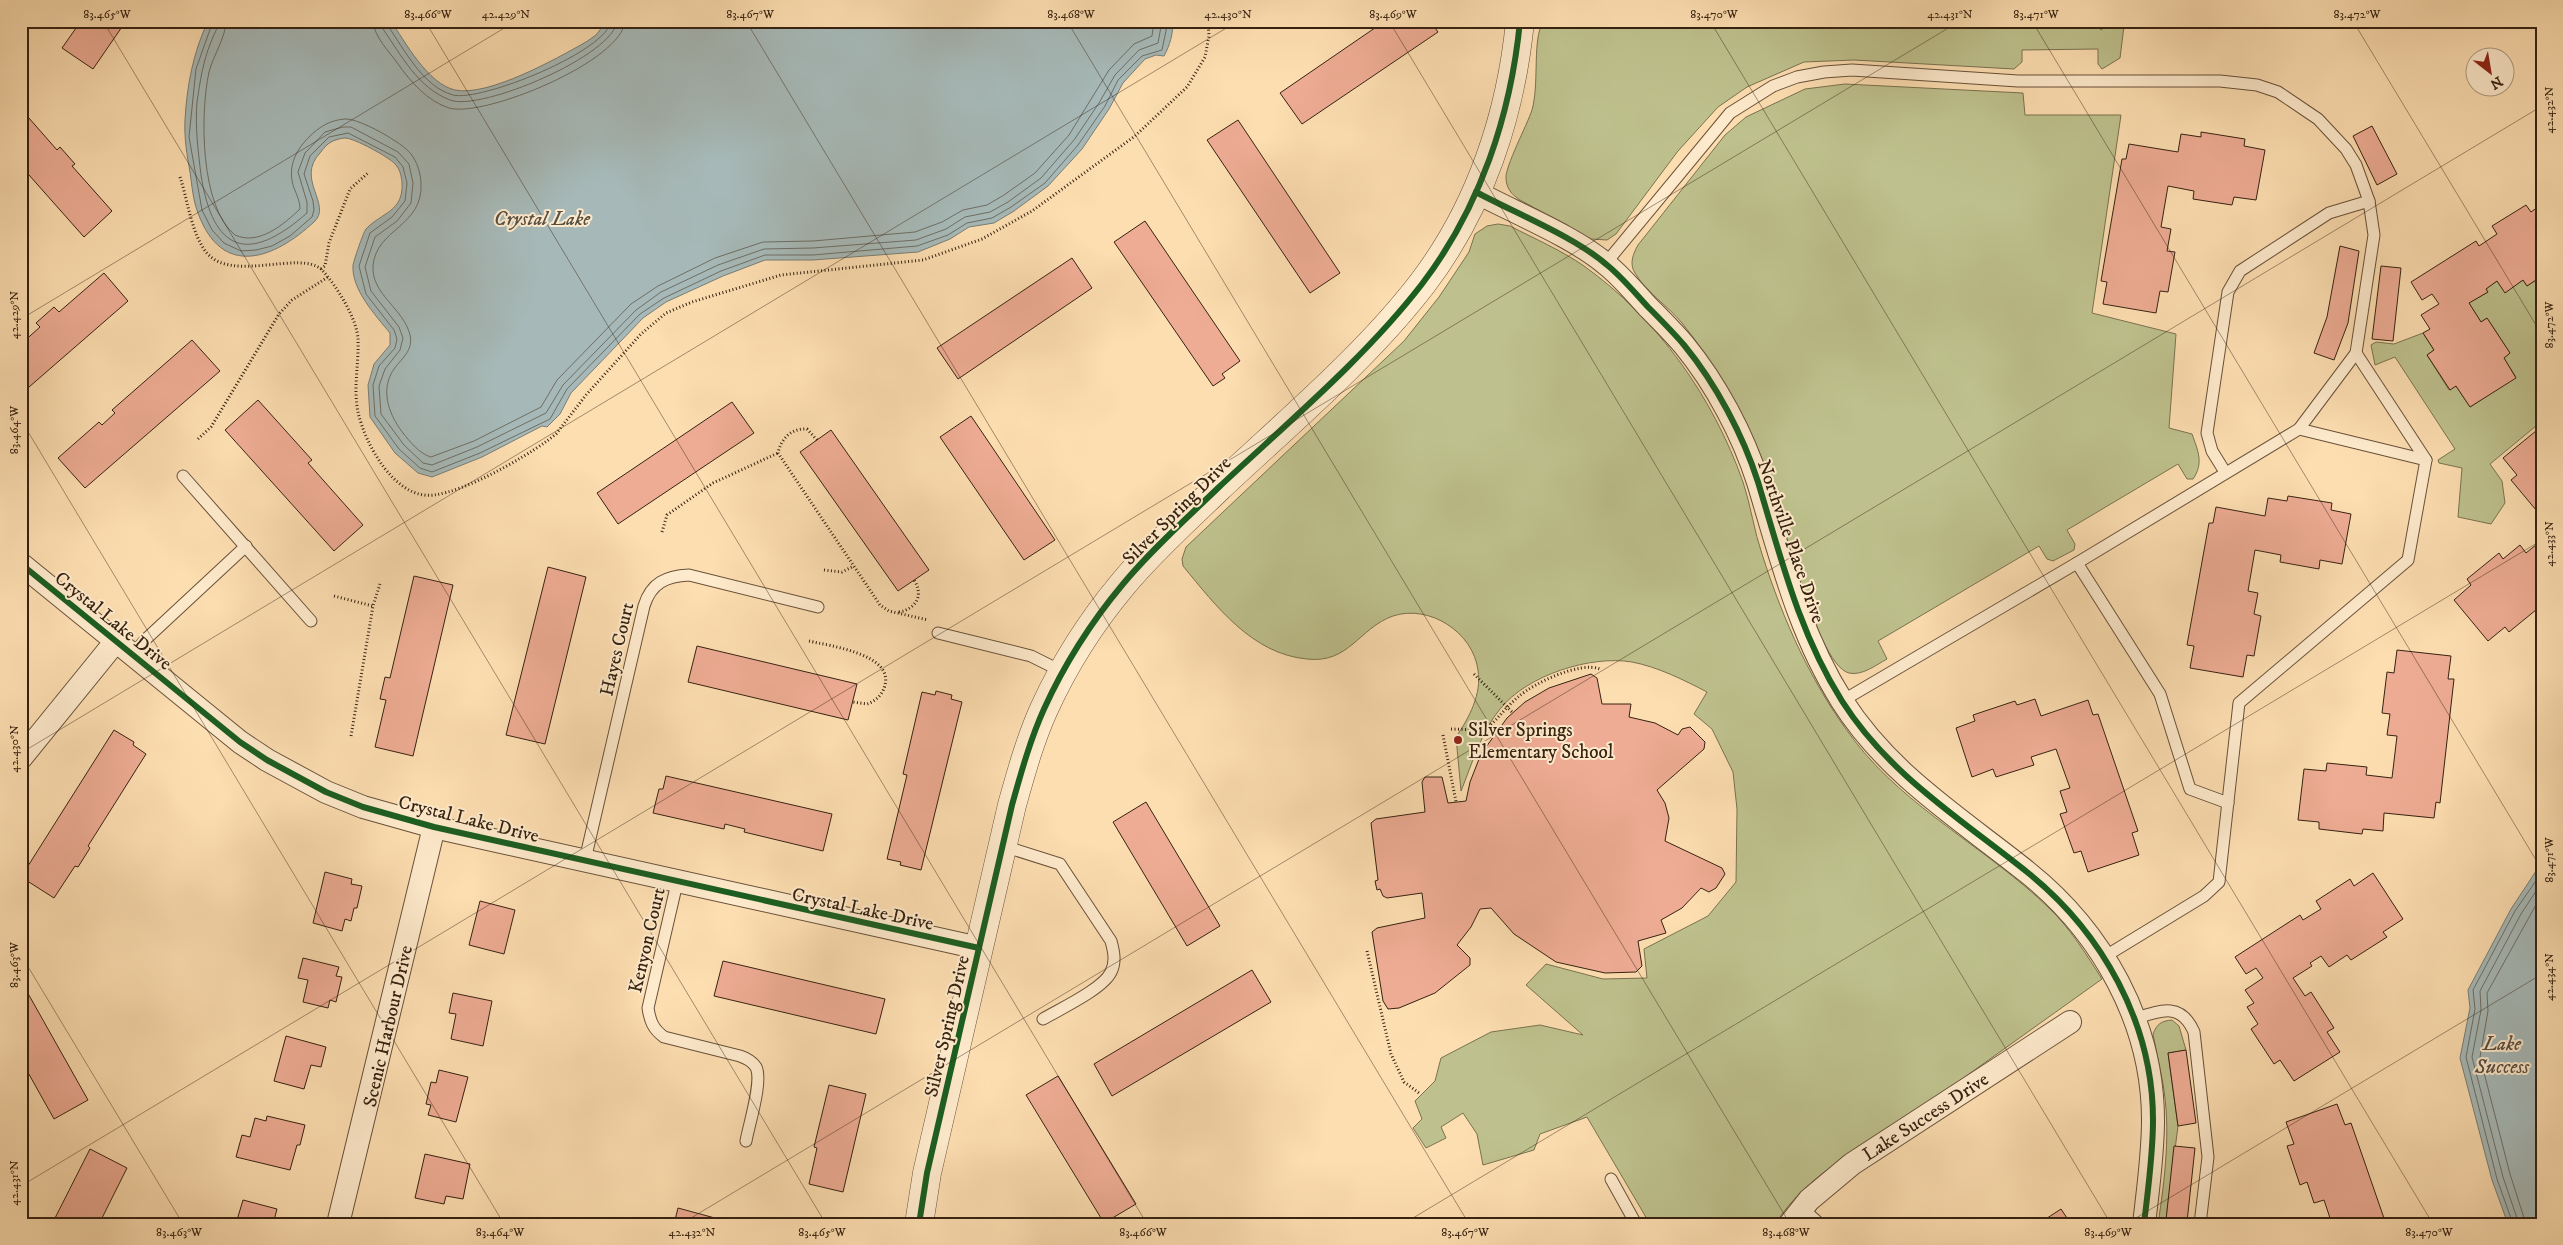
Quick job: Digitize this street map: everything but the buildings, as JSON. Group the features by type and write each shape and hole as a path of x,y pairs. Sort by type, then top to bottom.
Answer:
{"street":[{"name":"Silver Spring Drive","path":"919,1224 927,1173 1003,846 1030,746 1043,710 1063,672 1106,606 1145,558 1362,351 1398,313 1442,254 1476,192 1494,150 1507,104 1517,53 1520,21"},
{"name":"Northville Place Drive","path":"1476,192 1559,235 1606,263 1685,346 1719,398 1741,440 1757,480 1796,611 1842,701 1894,767 1951,816 2028,873 2063,903 2093,938 2134,1019 2144,1052 2153,1118 2152,1161 2144,1224"},
{"name":"Crystal Lake Drive","path":"21,564 240,742 291,774 326,792 363,807 434,827 979,948"},
{"path":"21,758 124,647"},
{"name":"Scenic Harbour Drive","path":"338,1224 434,827"},
{"name":"Lake Success Drive","path":"1796,1216 1826,1184 1852,1164 2070,1022"}],"lane":[{"path":"1606,263 1730,113 1773,86 1824,72 1852,70 2018,81 2220,81 2257,85 2278,92 2295,102 2333,134 2356,165 2369,202 2374,235 2356,353 2299,429 2225,472 2078,563 1842,701"},
{"path":"2225,472 2212,452 2208,434 2228,292 2233,280 2240,271 2329,213 2369,202"},
{"path":"2104,958 2204,896 2219,882 2238,703 2408,560 2426,460 2356,353"},
{"path":"2299,429 2426,460"},
{"path":"183,476 311,621"},
{"path":"124,647 146,639 246,546"},
{"path":"2078,563 2160,694 2190,789 2228,803"},
{"name":"Hayes Court","path":"585,860 644,606 653,587 669,577 689,575 818,607"},
{"path":"938,633 1030,656 1063,672"},
{"path":"1003,846 1060,864 1111,941 1114,952 1111,974 1103,983 1043,1020"},
{"name":"Kenyon Court","path":"677,882 648,1008 650,1021 657,1032 664,1037 740,1056 750,1060 756,1067 757,1086 746,1141"},
{"path":"2134,1019 2149,1014 2174,1010 2187,1018 2194,1032 2208,1157 2200,1224"},
{"path":"1610,1179 1636,1224"},
{"path":"1796,1216 1820,1224"}],"path":[{"path":"180,177 200,243 208,254 229,264 246,267 307,263 321,269 328,277 357,328 355,384 358,412 367,440 376,457 388,472 416,493 433,495 462,487 534,450 556,434 596,383 641,334 666,313 692,302 781,275 923,260 982,239 1032,211 1135,136 1187,87 1205,57 1209,36 1208,21"},
{"path":"321,269 325,266 329,243 350,189 368,173"},
{"path":"198,439 211,427 285,306 328,277"},
{"path":"662,532 667,515 712,483 778,453 786,437 798,430 807,429 817,440"},
{"path":"778,453 833,532 880,605 895,613 928,620"},
{"path":"824,570 842,572 854,566"},
{"path":"895,613 904,611 917,600 919,593 914,580"},
{"path":"351,736 373,606 380,584"},
{"path":"334,596 373,606"},
{"path":"809,641 870,658 883,668 886,682 880,696 867,704 853,702"},
{"path":"1452,729 1485,730 1519,696 1548,679 1580,668 1594,667 1600,669"},
{"path":"1474,674 1513,713"},
{"path":"1443,735 1456,802"},
{"path":"1367,951 1391,1054 1404,1082 1419,1093"}],"green space":[{"path":"1552,21 2095,21 2101,30 2114,21 2124,21 2124,26 2120,58 2102,69 2098,64 2098,49 2022,50 2022,62 2014,69 1854,60 1804,62 1747,87 1718,107 1678,151 1616,234 1607,240 1591,239 1520,200 1507,185 1506,178 1509,165 1532,110 1537,44 1541,26"},
{"path":"1845,84 2023,93 2025,115 2121,115 2092,313 2176,334 2169,428 2192,434 2199,457 2198,468 2193,479 2187,479 2178,464 2067,530 2075,544 2074,550 2053,561 2047,559 2039,546 1878,641 1887,659 1869,669 1854,674 1849,673 1836,662 1822,640 1809,609 1759,452 1734,401 1694,338 1640,280 1633,270 1632,263 1633,255 1638,245 1725,135 1746,117 1805,89"},
{"path":"1498,224 1510,226 1584,266 1636,310 1659,335 1699,390 1731,450 1743,482 1759,545 1779,603 1800,651 1839,719 1875,765 1898,787 2025,886 2049,908 2071,933 2102,979 1920,1109 1823,1173 1789,1205 1775,1224 1650,1224 1587,1117 1540,1134 1534,1150 1483,1165 1477,1134 1463,1113 1441,1127 1446,1138 1426,1148 1413,1128 1422,1119 1415,1101 1435,1081 1441,1058 1491,1032 1540,1025 1583,1035 1526,985 1546,964 1603,979 1647,978 1644,949 1708,916 1736,882 1737,809 1733,772 1712,729 1694,714 1707,692 1661,671 1632,662 1598,662 1579,665 1543,677 1526,686 1512,697 1493,718 1482,738 1461,791 1456,737 1473,705 1479,679 1474,656 1468,644 1447,624 1421,614 1407,613 1381,621 1344,651 1333,656 1321,659 1307,659 1287,655 1269,648 1237,626 1222,612 1183,566 1182,559 1186,547 1404,341 1439,297 1469,252 1475,234 1487,226"},
{"path":"2542,276 2542,421 2490,464 2502,481 2505,503 2491,524 2458,517 2462,468 2439,463 2438,460 2455,449 2395,357 2375,365 2371,345 2376,342 2394,344 2423,333 2434,350 2427,355 2449,390 2456,386 2470,407 2516,377 2504,358 2510,353 2487,318 2481,322 2469,303 2488,292 2486,289 2497,281 2505,292 2523,280 2527,286"},
{"path":"2172,1020 2179,1026 2186,1050 2168,1053 2178,1126 2166,1220 2187,1224 2158,1224 2165,1172 2167,1119 2163,1084 2153,1034 2160,1024"}],"water":[{"name":"Crystal Lake","path":"208,21 391,21 418,61 436,80 455,90 469,91 485,88 522,75 558,58 596,35 607,21 1173,21 1171,39 1164,56 1156,55 1145,59 1123,83 1109,109 1082,149 1048,186 1014,211 994,223 969,227 950,239 918,252 813,260 765,260 723,276 666,302 643,318 571,393 560,414 547,427 542,426 482,457 432,477 418,473 395,453 370,417 368,385 374,364 390,345 390,333 360,293 353,274 353,265 366,229 396,206 399,200 402,192 402,182 399,170 386,157 356,141 345,138 332,141 313,163 311,172 319,208 319,215 314,222 299,235 266,253 250,256 235,255 221,247 208,234 196,208 185,133 189,82 198,45"},
{"name":"Lake Success","path":"2542,862 2542,1224 2508,1224 2492,1180 2460,1058 2470,1008 2468,990 2511,909"}],"cycle path":[{"path":"919,1224 927,1173 1012,805 1030,745 1052,693 1090,628 1134,571 1157,546 1324,390 1376,338 1422,284 1461,224 1489,159 1509,91 1520,21"},
{"path":"1476,192 1562,235 1594,255 1613,270 1684,345 1718,393 1745,446 1792,594 1814,649 1842,701 1881,751 1904,774 2027,872 2054,896 2078,922 2100,951 2118,982 2133,1015 2144,1049 2151,1084 2153,1133 2144,1224"},
{"path":"21,564 240,742 267,760 326,792 363,807 434,827 979,948"}],"place":[{"name":"Silver Springs Elementary School","path":"1458,740"}]}
